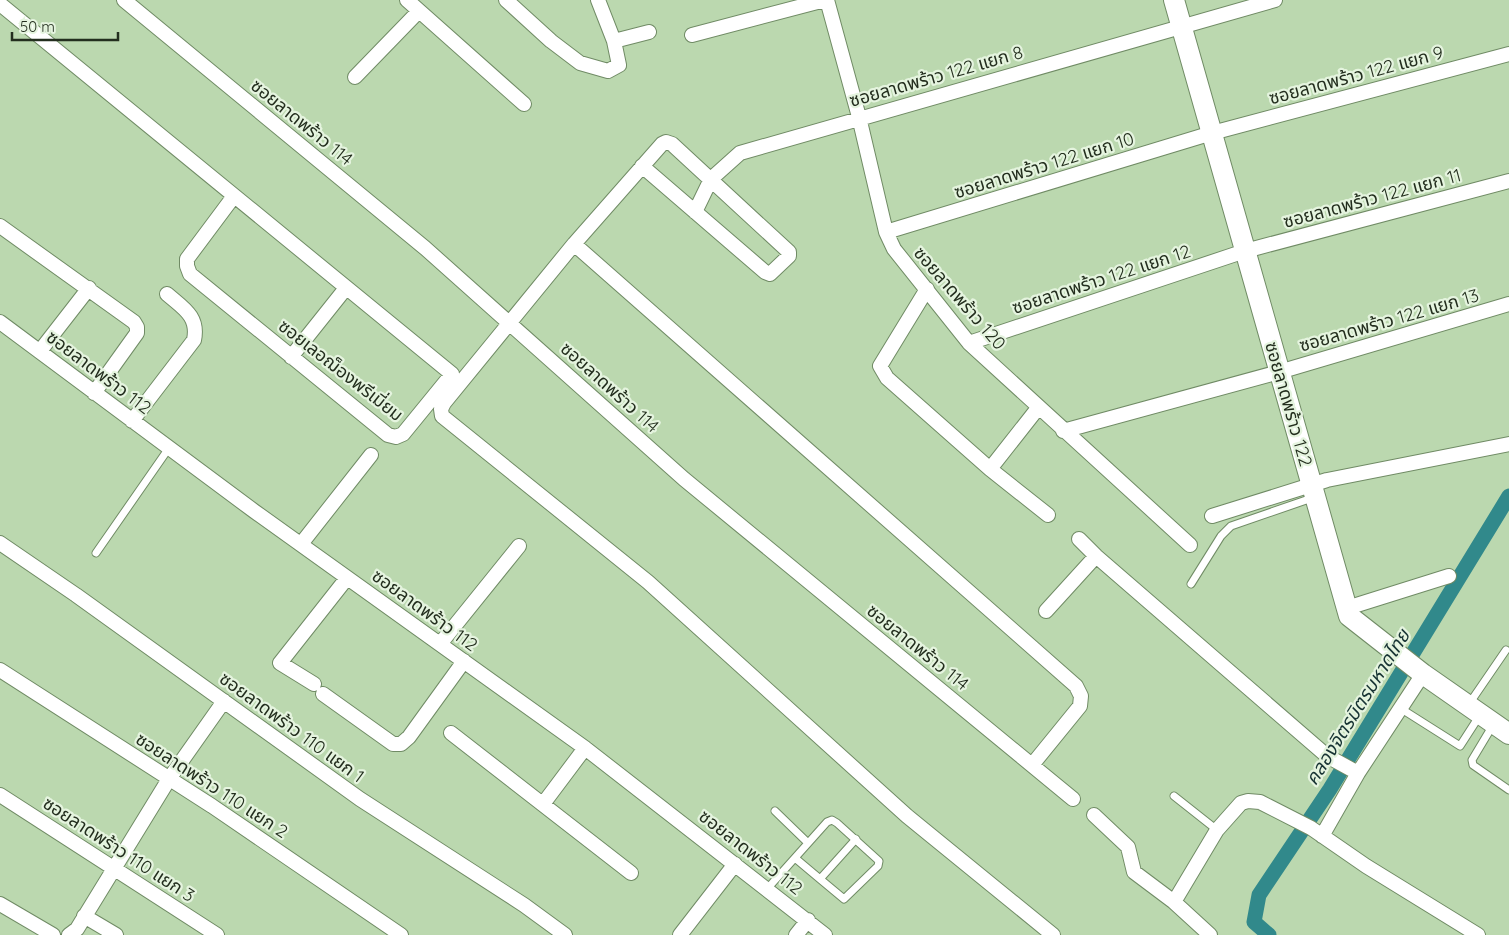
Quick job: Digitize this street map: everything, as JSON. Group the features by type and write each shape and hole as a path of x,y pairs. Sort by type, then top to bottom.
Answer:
{"street":[{"name":"ซอยลาดพร้าว 114","path":"124,0 425,248 684,479 1073,798"},
{"path":"407,0 524,104"},
{"path":"506,0 551,41 580,63 608,71 619,65 614,41 598,0"},
{"path":"692,35 826,0"},
{"name":"ซอยลาดพร้าว 120","path":"826,0 859,117 886,232 894,250 969,343 1063,431 1190,545"},
{"name":"ซอยลาดพร้าว 122","path":"1174,0 1349,616 1409,664 1488,720"},
{"name":"ซอยลาดพร้าว 122 แยก 8","path":"711,179 740,153 859,117 1275,0"},
{"path":"0,4 457,378"},
{"path":"355,77 419,11"},
{"path":"614,41 649,32"},
{"name":"ซอยลาดพร้าว 122 แยก 9","path":"1212,133 1509,54"},
{"name":"ซอยลาดพร้าว 122 แยก 10","path":"886,232 1212,133"},
{"path":"642,166 768,273 770,274 790,256 789,252 711,179 672,144 666,142 642,166 509,322 457,378 441,409 442,416 648,582 907,816 1053,935"},
{"path":"695,212 711,179"},
{"name":"ซอยลาดพร้าว 122 แยก 11","path":"1245,251 1509,181"},
{"name":"ซอยเลอฌ็องพรีเมี่ยม","path":"234,196 187,259 188,271 291,357 393,437 404,433 457,378"},
{"path":"0,226 89,288 134,322 137,327 137,333 94,393"},
{"path":"574,244 1076,686 1081,696 1080,706 1032,765"},
{"name":"ซอยลาดพร้าว 122 แยก 12","path":"969,343 1245,251"},
{"path":"40,351 89,288"},
{"path":"291,357 346,288"},
{"path":"927,290 880,366 887,378 990,469 1048,515"},
{"path":"132,421 194,340 196,329 190,314 167,294"},
{"name":"ซอยลาดพร้าว 122 แยก 13","path":"1063,431 1279,372 1509,304"},
{"name":"ซอยลาดพร้าว 112","path":"2,326 40,351 168,448 585,748 825,935"},
{"path":"990,469 1038,408"},
{"path":"1212,516 1509,444"},
{"path":"300,544 371,455"},
{"path":"1079,539 1096,556 1327,756 1354,771"},
{"name":"ซอยลาดพร้าว 110 แยก 1","path":"0,544 360,799 524,905 564,935"},
{"path":"440,644 519,546"},
{"path":"1046,611 1096,556"},
{"path":"1347,608 1449,576"},
{"path":"347,578 280,663 319,689 393,744 401,744 409,737 464,662"},
{"path":"1317,832 1354,771 1400,708 1409,664"},
{"name":"ซอยลาดพร้าว 110 แยก 2","path":"0,670 169,779 401,935"},
{"path":"69,935 77,929 113,867 169,779 224,701"},
{"path":"451,733 631,873"},
{"path":"543,804 585,748"},
{"name":"ซอยลาดพร้าว 110 แยก 3","path":"0,795 213,934"},
{"path":"1174,902 1217,830 1241,803 1248,800 1260,802 1287,814 1478,935"},
{"path":"1094,815 1124,841 1128,847 1134,872 1174,902 1210,935"},
{"path":"680,935 735,864"},
{"path":"0,904 54,935"},
{"path":"84,916 116,935"},
{"path":"796,935 808,920"}],"lane":[{"path":"96,553 168,448"},
{"path":"1191,584 1221,536 1230,526 1314,491"},
{"path":"1506,650 1488,720 1472,760 1473,765 1509,790"},
{"path":"1400,708 1460,746 1488,720"},
{"path":"1174,796 1217,830"},
{"path":"775,811 808,842"},
{"path":"767,889 808,842 827,822 832,820 879,861 878,866 844,899 795,858"},
{"path":"820,879 856,840"}],"waterway":[{"name":"คลองจิตรมิตรมหาดไทย","path":"1269,935 1254,922 1259,895 1330,789 1509,496"}]}
